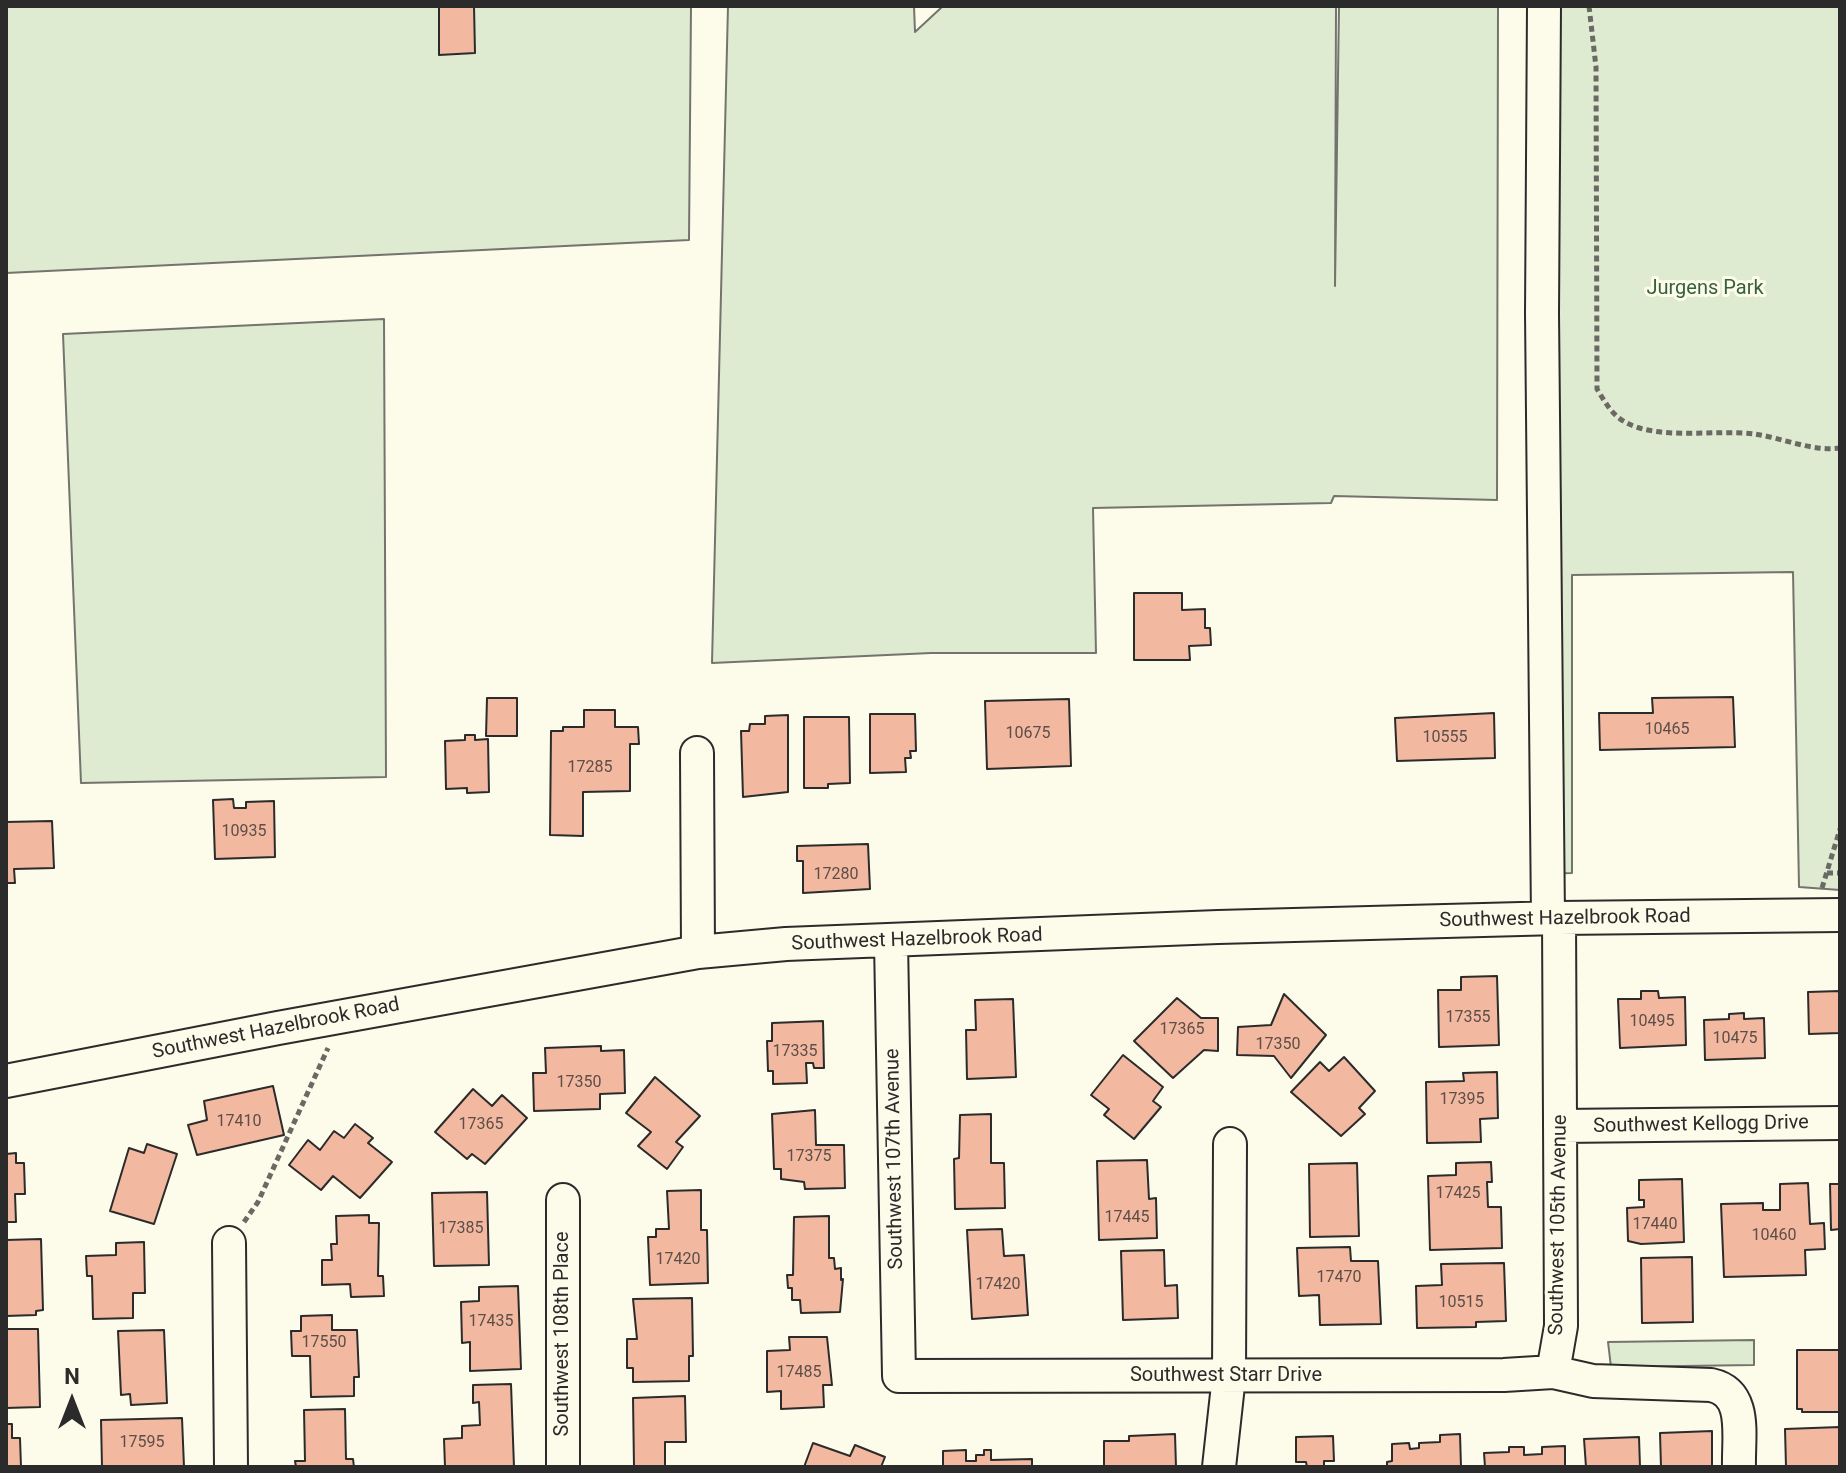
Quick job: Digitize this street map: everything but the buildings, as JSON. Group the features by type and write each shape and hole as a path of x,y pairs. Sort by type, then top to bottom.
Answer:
{"street":[{"name":"Southwest 105th Avenue","path":"1544,6 1542,313 1561,1126 1561,1326 1553,1372"},
{"path":"697,753 698,952"},
{"name":"Southwest Hazelbrook Road","path":"6,1081 698,952 786,944 1218,927 1826,915"},
{"name":"Southwest 107th Avenue","path":"891,942 899,1376"},
{"name":"Southwest Kellogg Drive","path":"1561,1126 1840,1123"},
{"path":"1219,1467 1229,1376 1230,1144"},
{"name":"Southwest 108th Place","path":"563,1200 563,1467"},
{"path":"229,1243 231,1467"},
{"path":"1553,1372 1593,1381 1722,1387 1731,1393 1737,1405 1739,1467"},
{"name":"Southwest Starr Drive","path":"899,1376 1504,1375 1553,1372"}],"path":[{"path":"1589,6 1596,67 1597,389 1612,413 1637,427 1752,434 1826,450 1840,448"},
{"path":"1826,915 1827,873 1840,829"},
{"path":"1827,873 1840,873"},
{"path":"229,1243 258,1202 328,1048 320,1021"}],"green space":[{"path":"6,6 691,6 689,240 6,273"},
{"path":"728,6 914,6 915,32 943,6 1336,6 1335,286 1339,6 1498,6 1497,500 1334,496 1331,503 1093,508 1096,653 931,653 712,663"},
{"name":"Jurgens Park","path":"1532,6 1840,6 1840,890 1799,887 1793,572 1572,575 1572,873 1534,874"},
{"path":"384,319 386,777 81,783 63,334"},
{"path":"1754,1340 1754,1365 1611,1367 1608,1342"}]}
